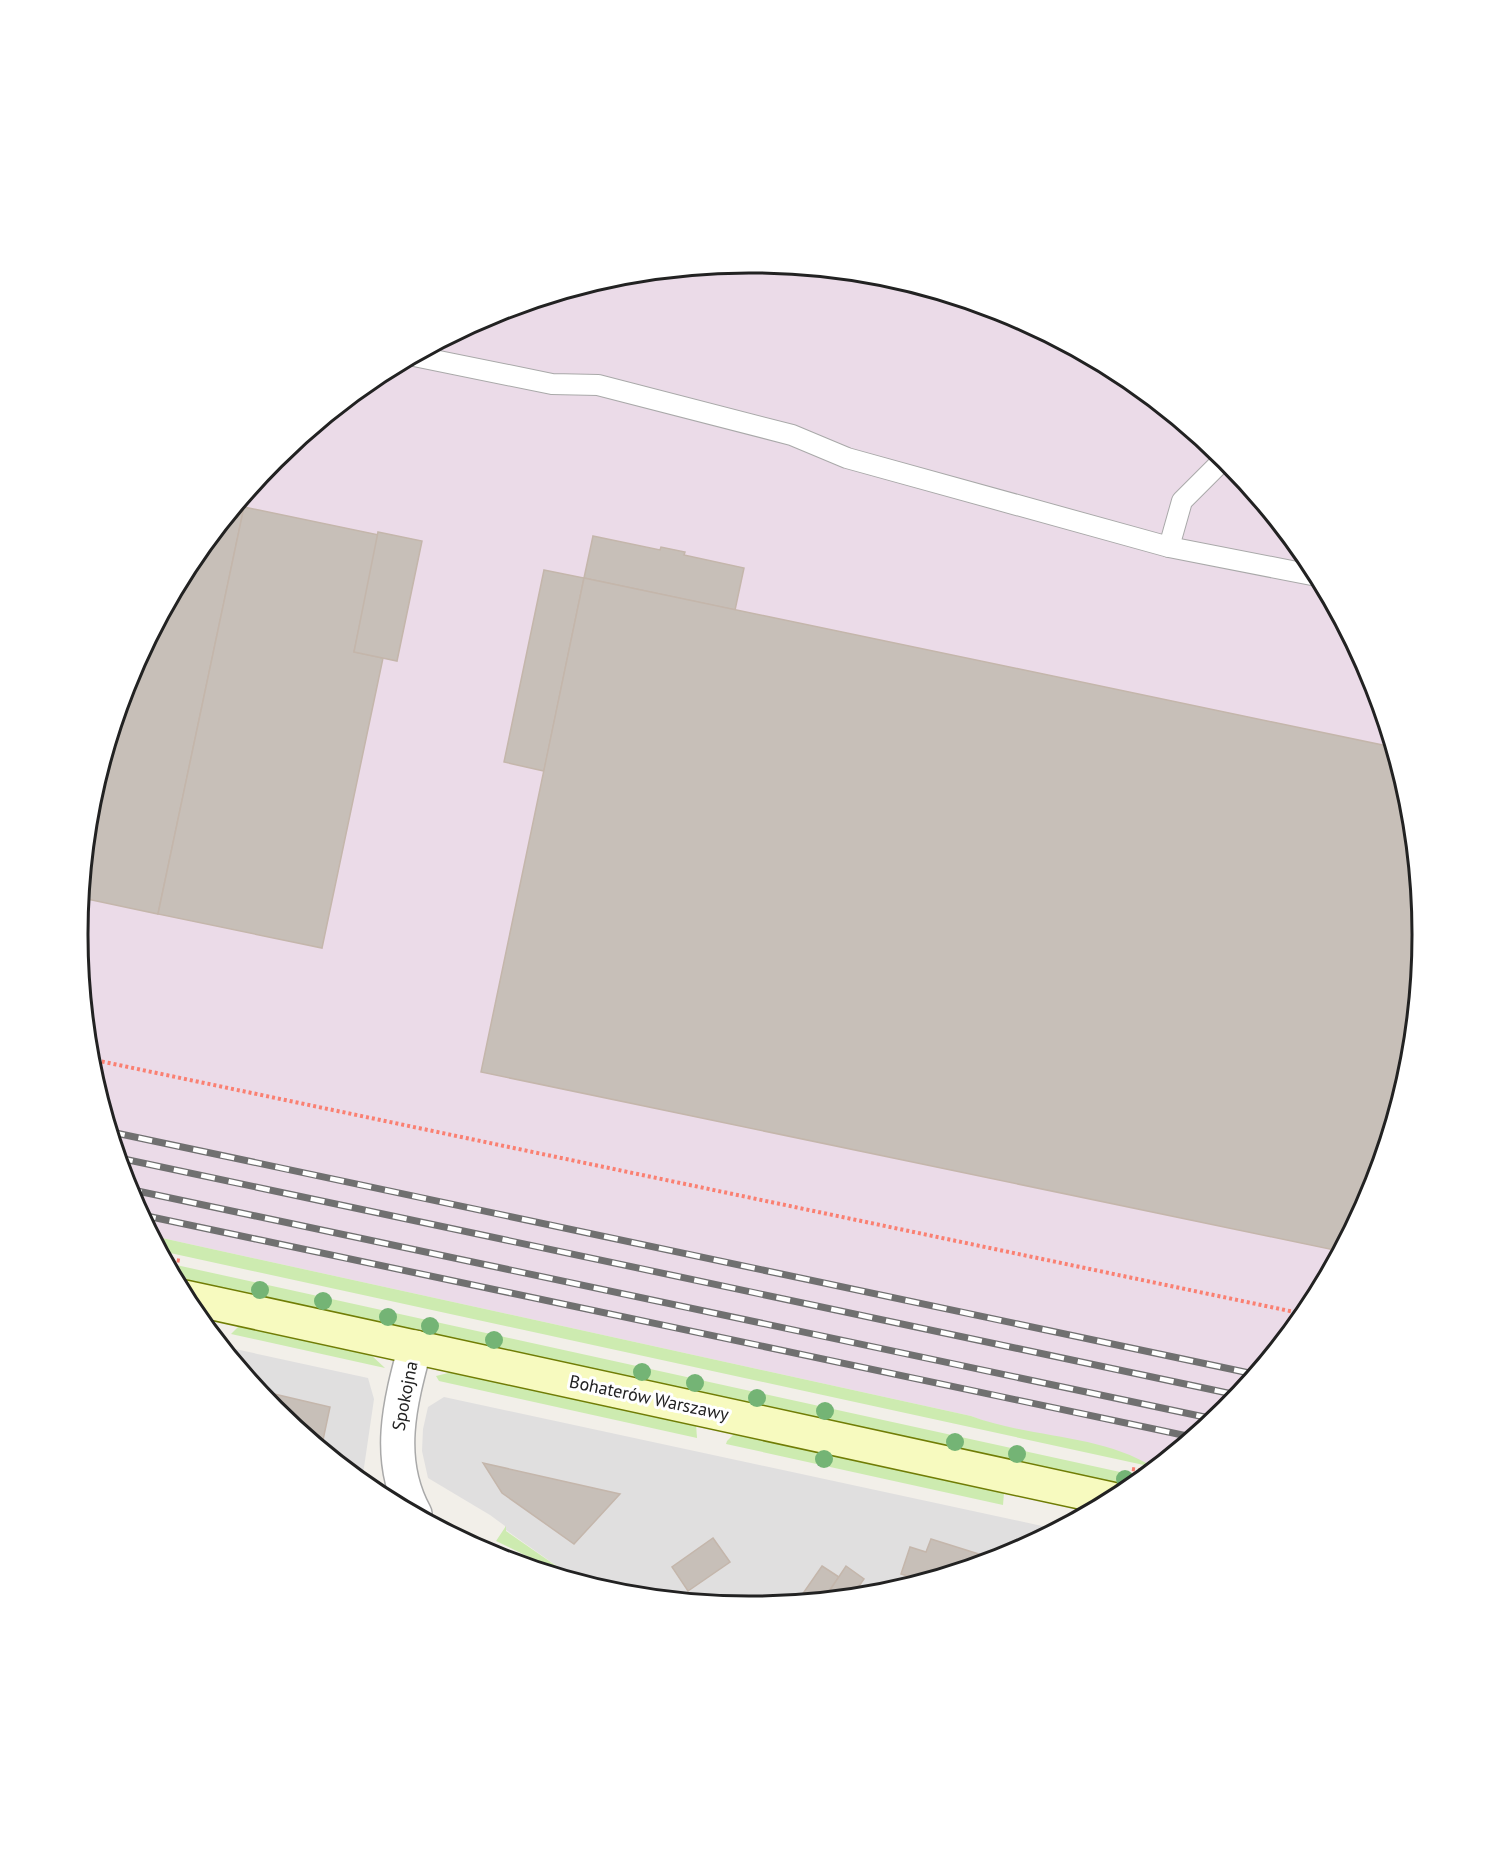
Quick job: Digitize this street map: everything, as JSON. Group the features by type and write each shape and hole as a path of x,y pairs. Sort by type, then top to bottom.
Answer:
{"street":[{"name":"Bohaterów Warszawy","path":"199,1300 1099,1496"},
{"name":"Spokojna","path":"410,1502 402,1482 396,1448 399,1412 415,1347"}],"lane":[{"path":"426,358 552,384 598,386 792,435 847,458 1169,547 1304,573"},
{"path":"1169,547 1182,501 1217,466"}],"path":[{"path":"101,1061 1293,1312"}],"shaded area":[{"path":"707,274 793,274 836,279 879,286 963,308 1043,341 1081,362 1118,384 1186,437 1218,467 1275,532 1323,604 1343,642 1376,722 1399,805 1406,848 1412,934 1406,1021 1399,1064 1376,1147 1343,1227 1300,1302 1247,1371 1186,1432 1146,1465 995,1425 971,1416 163,1238 157,1227 139,1188 111,1106 101,1064 90,978 88,934 94,848 111,763 124,722 139,681 177,604 225,532 253,498 314,437 347,410 382,384 457,341 537,308 579,296 621,286"},
{"path":"235,1349 368,1378 374,1399 363,1471 314,1432 282,1402"},
{"path":"444,1397 1045,1527 963,1561 879,1583 836,1590 793,1595 707,1595 621,1583 558,1567 506,1530 505,1526 490,1515 428,1478 422,1451 423,1429 428,1407"}],"green space":[{"path":"163,1238 971,1416 1017,1429 1088,1442 1133,1456 1147,1464 1145,1465 171,1253"},
{"path":"177,1265 1132,1475 1119,1484 187,1281"},
{"path":"240,1325 371,1355 385,1368 231,1334"},
{"path":"452,1372 696,1424 697,1438 439,1381 436,1376"},
{"path":"735,1433 1004,1493 1003,1505 726,1444"},
{"path":"506,1526 506,1531 558,1567 537,1561 496,1541"}],"building":[{"path":"245,507 379,535 354,652 383,658 322,948 158,914 243,510"},
{"path":"243,510 158,914 90,900 94,848 101,805 124,722 157,642 200,567"},
{"path":"378,532 422,541 397,661 354,652"},
{"path":"593,536 660,550 661,547 685,552 684,555 744,568 735,610 584,578"},
{"path":"544,570 584,578 544,771 504,762"},
{"path":"584,578 1383,745 1399,805 1410,891 1412,934 1406,1021 1389,1106 1376,1147 1361,1188 1331,1249 481,1072"},
{"path":"275,1394 330,1407 323,1439"},
{"path":"483,1463 620,1494 574,1544 502,1493"},
{"path":"713,1538 730,1562 688,1591 672,1567"},
{"path":"931,1539 980,1554 921,1573 908,1576 901,1574 910,1547 926,1552"},
{"path":"822,1566 839,1577 830,1591 803,1594"},
{"path":"846,1566 864,1579 859,1586 829,1591"}],"railway":[{"path":"120,1134 1246,1372"},
{"path":"129,1160 1227,1393"},
{"path":"141,1192 1202,1417"},
{"path":"152,1217 1182,1435"}]}
